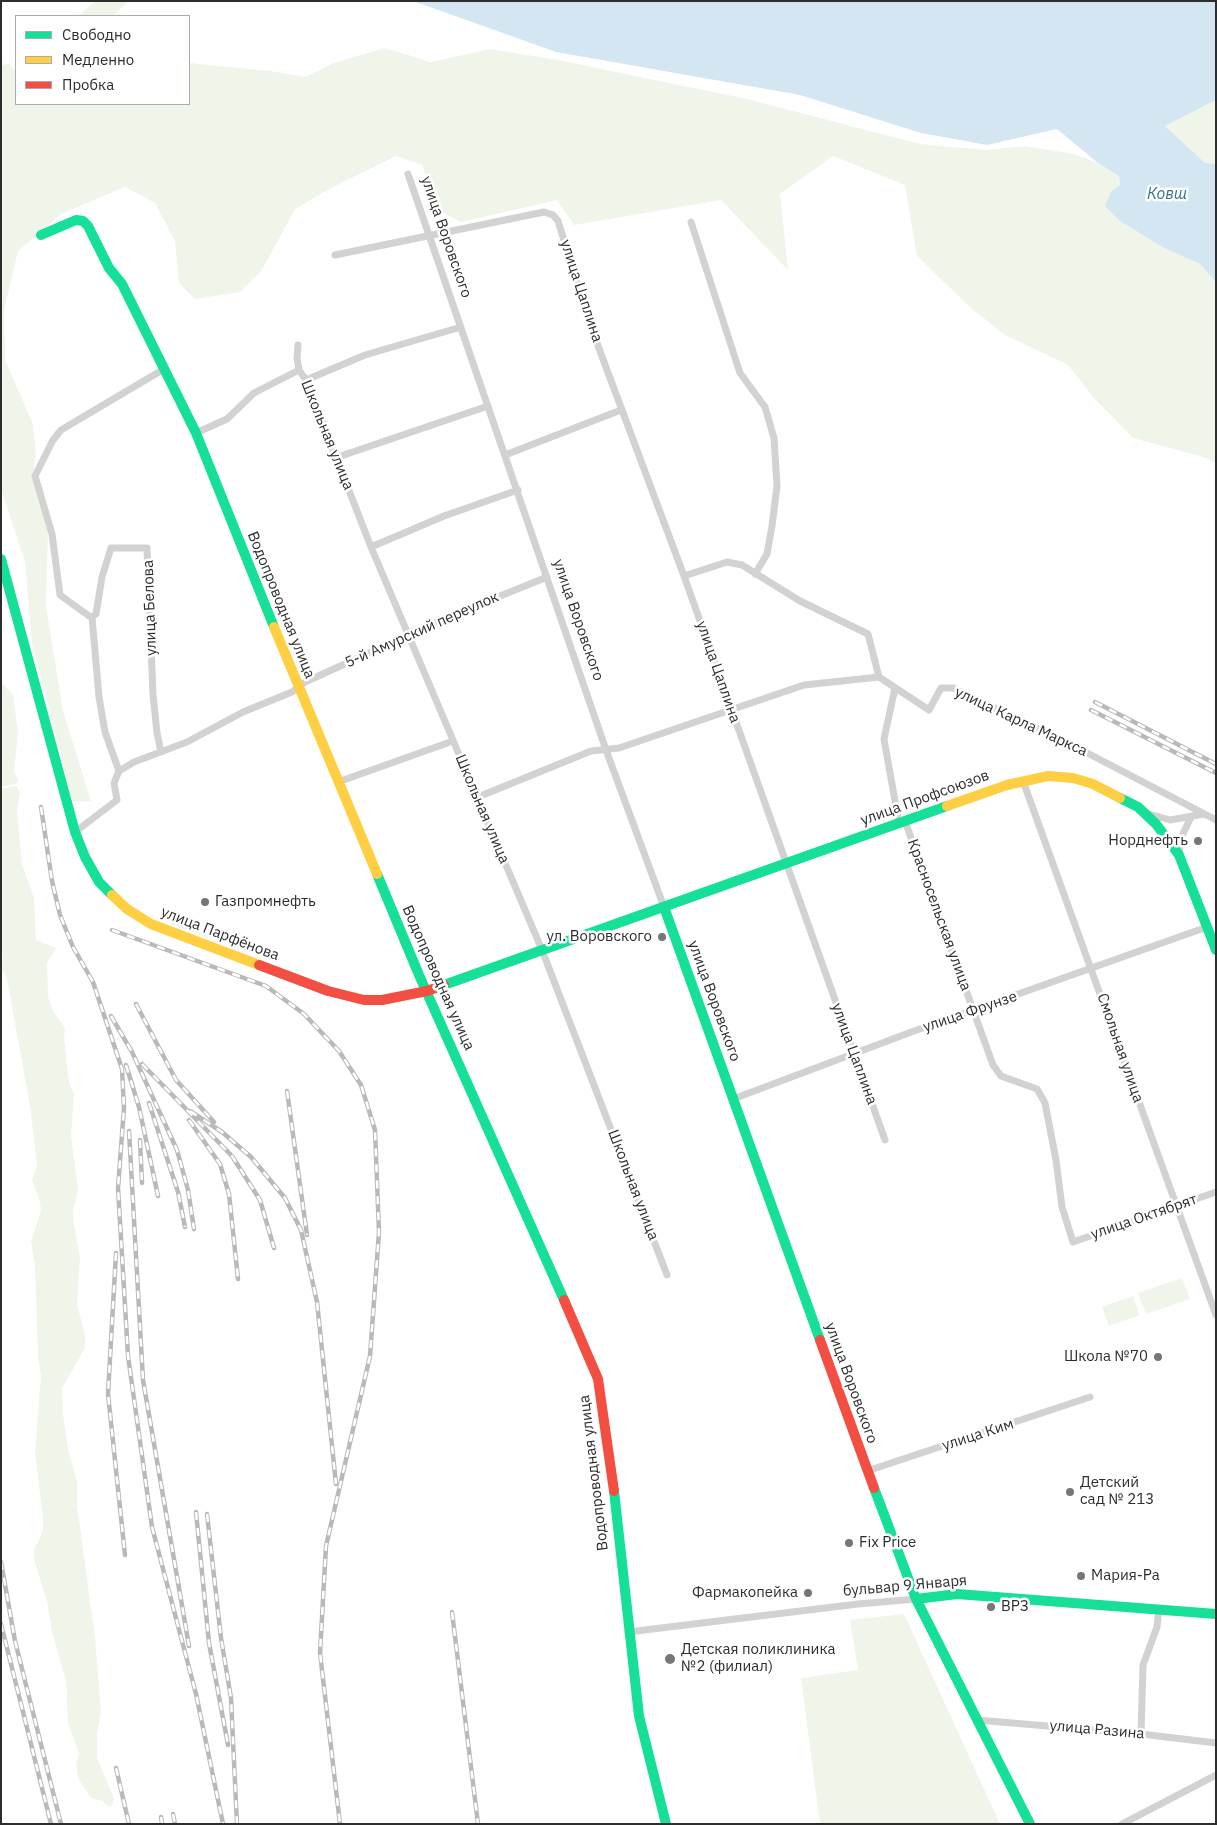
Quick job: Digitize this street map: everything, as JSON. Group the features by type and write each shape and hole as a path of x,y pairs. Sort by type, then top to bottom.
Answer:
{"main road":[{"name":"Водопроводная улица","path":"41,235 76,220 83,221 88,226 109,268 122,284 196,433 338,782 427,991 598,1379 606,1425 639,1716 666,1824"},
{"name":"улица Парфёнова","path":"1,559 75,832 85,857 99,882 127,909 156,926 346,996 382,1000 427,991 664,907"},
{"name":"улица Профсоюзов","path":"664,907 902,822 1023,781 1048,776 1073,778 1093,784 1138,807 1166,835 1179,855 1216,950"},
{"name":"улица Воровского","path":"664,907 867,1471 916,1599 1030,1824"},
{"name":"бульвар 9 Января","path":"916,1599 957,1594 1216,1614"}],"street":[{"name":"улица Воровского","path":"408,174 431,236 606,750 664,907"},
{"name":"улица Цаплина","path":"431,236 544,212 553,215 558,221 591,327 684,576 885,1140"},
{"path":"691,222 740,373 766,407 774,438 777,486 772,526 767,554 755,574"},
{"path":"335,255 431,236"},
{"path":"306,380 365,355 461,327"},
{"name":"Школьная улица","path":"298,345 297,358 299,370 306,380 371,547 542,950 667,1275"},
{"path":"75,832 117,800 114,783 119,771 105,732 99,697 92,617 60,595 52,534 35,476 53,440 61,430 164,369"},
{"path":"196,433 227,419 254,393 299,370"},
{"path":"336,458 488,406"},
{"path":"505,455 621,410"},
{"path":"371,547 444,516 518,490"},
{"name":"улица Белова","path":"92,617 96,614 102,577 111,548 147,548 153,694 161,752"},
{"path":"478,797 591,751 619,748 804,684 879,677 868,634 800,601 742,565 727,562 684,576"},
{"name":"5-й Амурский переулок","path":"119,771 134,762 186,742 242,712 292,692 305,682 409,635 414,631 547,577"},
{"name":"улица Карла Маркса","path":"879,677 929,710 940,688 952,688 1070,744 1216,820"},
{"name":"Красносельская улица","path":"895,688 884,739 902,822 974,1011 992,1065 1001,1076 1037,1089 1046,1103 1062,1207 1073,1242"},
{"path":"338,782 453,741"},
{"name":"Смольная улица","path":"1023,781 1092,968 1175,1206 1216,1314"},
{"path":"1138,807 1164,820 1204,814"},
{"path":"1179,855 1181,838 1191,817"},
{"name":"улица Фрунзе","path":"733,1099 854,1053 1207,927"},
{"name":"улица Октябрят","path":"1073,1242 1216,1192"},
{"name":"улица Ким","path":"867,1471 1090,1397"},
{"name":"бульвар 9 Января","path":"628,1632 916,1599"},
{"path":"1141,1734 1144,1665 1157,1627 1159,1609"},
{"name":"улица Разина","path":"977,1720 1141,1734 1216,1743"},
{"path":"1122,1824 1216,1775"}],"shaded area":[{"path":"96,1 129,1 114,15 79,15"},
{"path":"385,48 431,62 490,49 558,60 747,99 920,144 986,150 1025,146 1074,154 1098,163 1119,176 1120,185 1111,192 1166,249 1200,264 1216,282 1216,463 1200,456 1133,438 1094,398 1068,365 1005,335 971,308 917,256 905,185 833,156 780,194 788,270 721,200 574,225 557,200 461,222 438,210 422,165 396,156 331,188 295,209 262,270 240,292 195,299 179,283 175,241 155,203 125,187 61,214 18,251 4,310 5,360 33,424 36,452 33,478 48,530 46,606 63,711 91,801 73,802 32,644 25,562 1,489 1,66 8,63 15,70 15,105 190,105 190,63 270,71 305,77 334,63"},
{"path":"1216,100 1216,164 1205,164 1165,126"},
{"path":"1,682 13,695 18,733 14,771 18,780 16,784 1,787"},
{"path":"16,786 20,792 17,812 22,865 34,898 36,940 56,948 47,963 48,997 53,1011 65,1028 64,1039 69,1082 74,1094 71,1136 78,1190 73,1212 80,1258 77,1304 85,1336 85,1348 62,1388 63,1414 68,1449 77,1482 77,1505 95,1638 101,1711 97,1734 97,1758 114,1799 109,1807 102,1801 91,1798 78,1778 76,1764 79,1753 68,1723 66,1681 52,1632 47,1601 34,1560 34,1550 43,1530 43,1519 35,1452 41,1375 38,1357 35,1267 31,1241 41,1211 40,1201 32,1181 37,1165 30,1106 7,979 1,967 3,956 1,930 1,789"},
{"path":"173,919 210,937 210,939 171,924"},
{"path":"1182,1278 1190,1299 1146,1314 1138,1293"},
{"path":"1133,1296 1140,1315 1109,1326 1102,1307"},
{"path":"904,1614 1000,1824 820,1824 801,1678 858,1670 850,1620"}],"water":[{"name":"Ковш","path":"413,1 1216,1 1216,100 1165,126 1205,163 1216,164 1216,282 1200,264 1166,249 1120,221 1105,206 1111,192 1120,185 1119,176 1098,163 1057,129 987,145 921,133 800,95 556,52"}],"railway":[{"path":"1095,702 1216,764"},
{"path":"1091,710 1216,773"},
{"path":"41,807 52,881 60,915 73,947 93,982 122,1069 124,1108 118,1188 128,1356 152,1527 196,1694 223,1824"},
{"path":"112,930 266,986 304,1014 339,1051 361,1085 375,1130 379,1232 370,1356 326,1546 320,1653 340,1824"},
{"path":"136,1004 176,1080 214,1122"},
{"path":"111,1016 132,1052 177,1150 188,1190 194,1229"},
{"path":"142,1064 232,1156 260,1200 274,1248"},
{"path":"126,1065 139,1107 158,1196"},
{"path":"287,1091 307,1235"},
{"path":"149,1103 178,1192 185,1227"},
{"path":"190,1111 222,1132 251,1157 285,1198 301,1230 317,1302 336,1484"},
{"path":"189,1120 220,1164 229,1194 238,1279"},
{"path":"129,1131 143,1380 189,1646"},
{"path":"140,1140 142,1183"},
{"path":"116,1253 108,1394 125,1555"},
{"path":"196,1512 209,1643 228,1745"},
{"path":"207,1514 221,1638 231,1698 237,1824"},
{"path":"1,1562 15,1641 61,1824"},
{"path":"452,1612 478,1824"},
{"path":"1,1624 51,1824"},
{"path":"116,1768 129,1824"},
{"path":"173,1814 175,1824"},
{"path":"161,1817 162,1824"}],"traffic: fast":[{"path":"41,235 76,220 83,221 88,226 109,268 122,284 196,433 274,627"},
{"path":"1,559 75,832 85,857 99,882 112,895"},
{"path":"1120,798 1138,807 1156,824 1179,855 1216,950"},
{"path":"444,985 947,806"},
{"path":"377,874 419,975 564,1300"},
{"path":"664,907 820,1340"},
{"path":"874,1488 916,1599 1030,1824"},
{"path":"614,1491 639,1716 666,1824"},
{"path":"916,1599 957,1594 1216,1614"}],"traffic: slow":[{"path":"274,627 377,874"},
{"path":"947,806 1007,785 1048,776 1073,778 1093,784 1120,798"},
{"path":"112,895 127,909 151,924 259,965"}],"traffic: jam":[{"path":"259,965 328,991 364,1000 382,1000 427,991 444,985"},
{"path":"564,1300 598,1379 614,1491"},
{"path":"820,1340 874,1488"}],"place":[{"name":"Норднефть","path":"1198,841"},
{"name":"Газпромнефть","path":"205,902"},
{"name":"ул. Воровского","path":"662,937"},
{"name":"Школа №70","path":"1158,1357"},
{"name":"Детский сад № 213","path":"1070,1492"},
{"name":"Fix Price","path":"849,1543"},
{"name":"Мария-Ра","path":"1081,1576"},
{"name":"Фармакопейка","path":"808,1593"},
{"name":"ВРЗ","path":"991,1607"},
{"name":"Детская поликлиника №2 (филиал)","path":"670,1659"}]}
